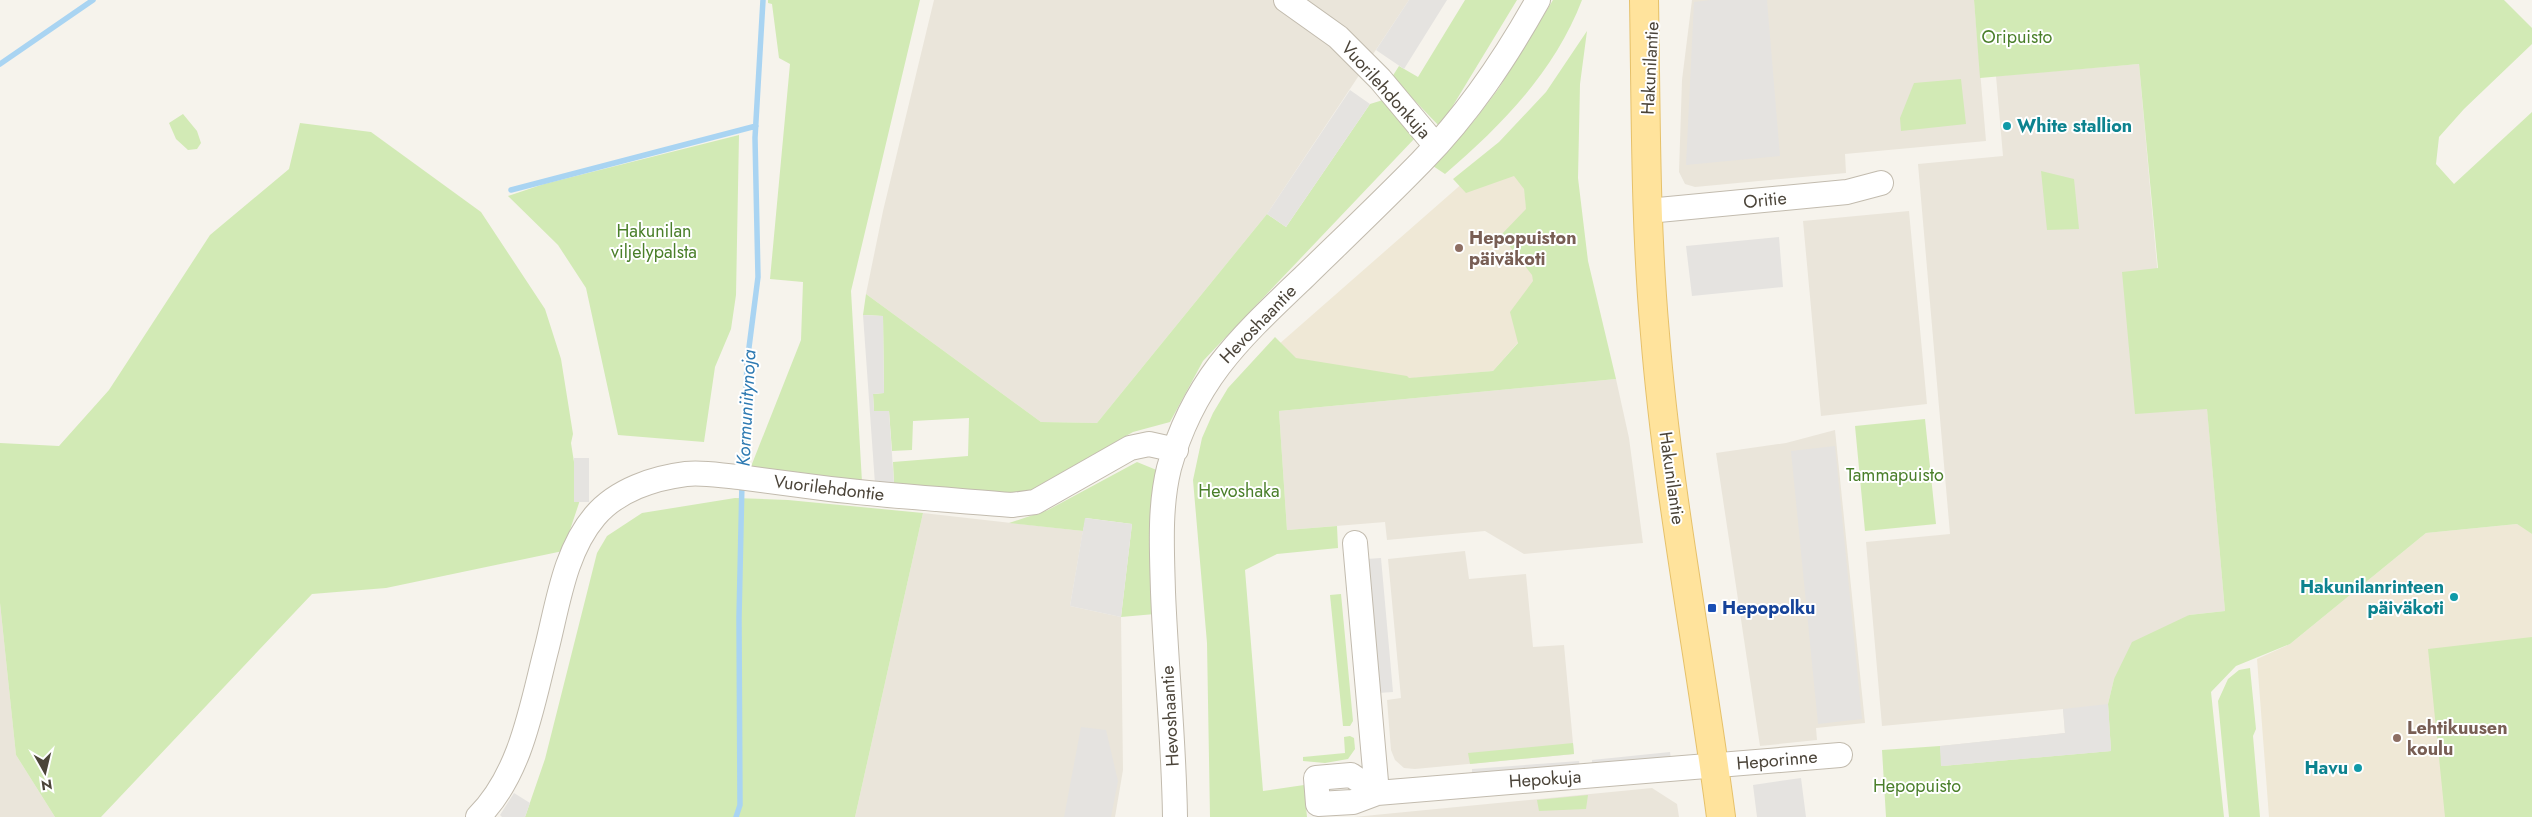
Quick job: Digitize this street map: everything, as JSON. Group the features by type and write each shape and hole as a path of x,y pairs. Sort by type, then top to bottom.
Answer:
{"main road":[{"name":"Hakunilantie","path":"1644,0 1648,211 1655,335 1661,396 1721,817"},
{"name":"Hakunilantie","path":"1646,136 1654,0"}],"street":[{"name":"Vuorilehdonkuja","path":"1286,0 1338,37 1380,79 1436,146"},
{"name":"Hevoshaantie","path":"1175,817 1162,551 1164,501 1169,470 1186,420 1198,395 1230,349 1436,146 1464,115 1492,77 1538,0"},
{"name":"Oritie","path":"1648,211 1847,192 1881,183"},
{"name":"Vuorilehdontie","path":"478,817 498,793 508,775 527,724 572,556 595,515 627,490 646,483 688,474 714,475 864,492 1012,505 1035,502 1130,448 1149,444 1176,450"},
{"name":"Hepokuja","path":"1356,542 1377,793 1714,766"},
{"name":"Heporinne","path":"1714,766 1840,755"}],"shaded area":[{"path":"934,0 1409,0 1267,214 1097,423 1041,422 866,294 883,211"},
{"path":"1409,0 1447,0 1404,69 1376,50"},
{"path":"1692,0 1974,0 1986,141 1845,154 1846,173 1695,187 1685,184 1679,172 1682,80"},
{"path":"1711,0 1767,0 1780,156 1686,165 1694,2"},
{"path":"2139,64 2170,411 2207,408 2225,611 2189,615 2114,679 2108,704 2111,751 1941,766 1940,746 2065,733 2063,709 1882,726 1866,542 1950,534 1918,164 2003,156 1996,76"},
{"path":"1350,90 1370,104 1286,227 1267,214"},
{"name":"Hepopuiston päiväkoti","path":"1497,153 1523,175 1537,321 1493,371 1266,391 1246,373"},
{"path":"1909,211 1927,404 1821,416 1803,221"},
{"path":"1779,237 1783,287 1692,296 1686,246"},
{"path":"863,315 883,316 884,393 873,394 874,411 889,411 894,484 875,484"},
{"path":"1616,379 1629,438 1643,543 1524,554 1485,531 1387,540 1385,522 1287,530 1279,411"},
{"path":"1835,430 1865,723 1816,728 1817,740 1760,746 1716,453 1786,443"},
{"path":"1835,446 1862,719 1818,724 1791,451"},
{"path":"574,458 589,458 589,502 574,502"},
{"path":"923,513 1083,531 1070,606 1121,617 1123,770 1115,817 855,817"},
{"path":"1085,518 1132,524 1121,617 1070,606"},
{"name":"Lehtikuusen koulu","path":"2517,524 2532,534 2532,817 2269,817 2257,659 2290,644 2426,533"},
{"path":"1465,551 1469,579 1526,574 1533,647 1564,645 1574,754 1415,769 1404,768 1395,760 1391,750 1387,700 1401,698 1388,559"},
{"path":"1381,558 1393,692 1378,693 1366,559"},
{"path":"0,603 16,755 55,817 0,817"},
{"path":"2108,704 2111,751 1941,766 1940,746 2065,733 2063,709"},
{"path":"1081,727 1106,730 1118,781 1111,817 1064,817"},
{"path":"1670,752 1671,759 1592,766 1592,760"},
{"path":"1579,761 1580,768 1472,776 1472,769"},
{"path":"1801,778 1806,817 1757,817 1753,785"},
{"path":"1652,788 1677,804 1679,817 1354,817"},
{"path":"514,793 530,803 525,817 502,817 500,815"}],"green space":[{"path":"768,0 920,0 851,291 862,482 750,469 801,340 803,282 770,279 790,64 779,58 772,4 768,3"},
{"path":"1465,0 1517,0 1440,127 1392,77 1399,66 1418,77"},
{"path":"1553,0 1582,0 1571,26 1542,73 1525,95 1487,136 1445,174 1433,166 1474,121 1499,88"},
{"path":"1974,0 2504,0 2532,28 2532,44 2464,109 2439,137 2436,164 2454,184 2532,112 2532,534 2517,524 2426,533 2290,644 2236,666 2211,692 2224,817 1886,817 1882,750 1940,746 1942,766 2111,751 2108,704 2114,679 2132,642 2189,615 2225,611 2207,409 2135,414 2122,272 2158,268 2139,64 1980,78"},
{"name":"Hevoshaka","path":"1587,31 1580,84 1578,178 1588,261 1616,379 1279,411 1287,530 1337,526 1338,548 1277,554 1245,570 1263,791 1304,785 1307,817 1210,817 1207,643 1193,480 1202,438 1213,413 1228,388 1275,337 1296,358 1407,376 1409,378 1493,371 1518,343 1510,312 1533,281 1532,275 1501,235 1526,209 1524,189 1514,176 1466,193 1453,179 1499,142 1546,92"},
{"path":"1961,79 1966,124 1901,131 1900,118 1914,83"},
{"path":"1383,100 1415,138 1203,361 1170,422 1133,432 1031,490 1007,493 894,484 893,462 968,456 969,418 913,421 912,450 892,451 889,411 874,411 873,394 884,393 883,316 863,315 866,294 1041,422 1097,423 1267,214 1286,227 1370,104"},
{"path":"183,114 197,131 201,143 197,149 188,150 176,139 169,123"},
{"path":"300,123 371,132 481,212 545,309 561,359 573,434 571,443 580,500 563,551 386,588 312,594 101,817 55,817 16,755 0,603 0,443 59,446 109,390 210,235 289,169"},
{"name":"Hakunilan viljelypalsta","path":"739,135 736,295 731,329 715,367 704,442 618,435 586,288 558,245 508,196 544,184"},
{"path":"2041,171 2074,179 2079,229 2047,230"},
{"name":"Tammapuisto","path":"1925,419 1936,524 1865,531 1855,426"},
{"path":"1137,462 1159,471 1155,614 1121,617 1132,524 1086,518 1083,531 1009,523 1048,510"},
{"path":"735,498 788,500 923,513 855,817 525,817 545,759 597,553 607,536 642,513"},
{"path":"1341,594 1353,721 1350,726 1343,726 1330,595"},
{"path":"2532,637 2532,817 2445,817 2428,649"},
{"path":"2250,668 2256,729 2253,736 2260,817 2229,817 2218,701 2228,679 2239,670"},
{"path":"1350,736 1354,738 1355,749 1348,759 1325,763 1303,761 1303,757 1345,753 1344,737"},
{"path":"1573,743 1574,754 1470,764 1468,753"},
{"path":"1588,795 1586,809 1539,811 1537,800"}],"waterway":[{"path":"0,64 93,0"},
{"name":"Kormuniitynoja","path":"743,473 747,363 758,277 755,138 763,0"},
{"path":"511,190 756,126"},
{"name":"Kormuniitynoja","path":"736,817 740,805 739,618 742,482"}],"place":[{"name":"White stallion","path":"2007,126"},
{"name":"Hepopuiston päiväkoti","path":"1459,248"},
{"name":"Hakunilanrinteen päiväkoti","path":"2454,597"},
{"name":"Hepopolku","path":"1712,608"},
{"name":"Lehtikuusen koulu","path":"2397,738"},
{"name":"Havu","path":"2358,768"}],"park label":[{"name":"Oripuisto","path":"2017,37"},
{"name":"Hepopuisto","path":"1917,786"}]}
